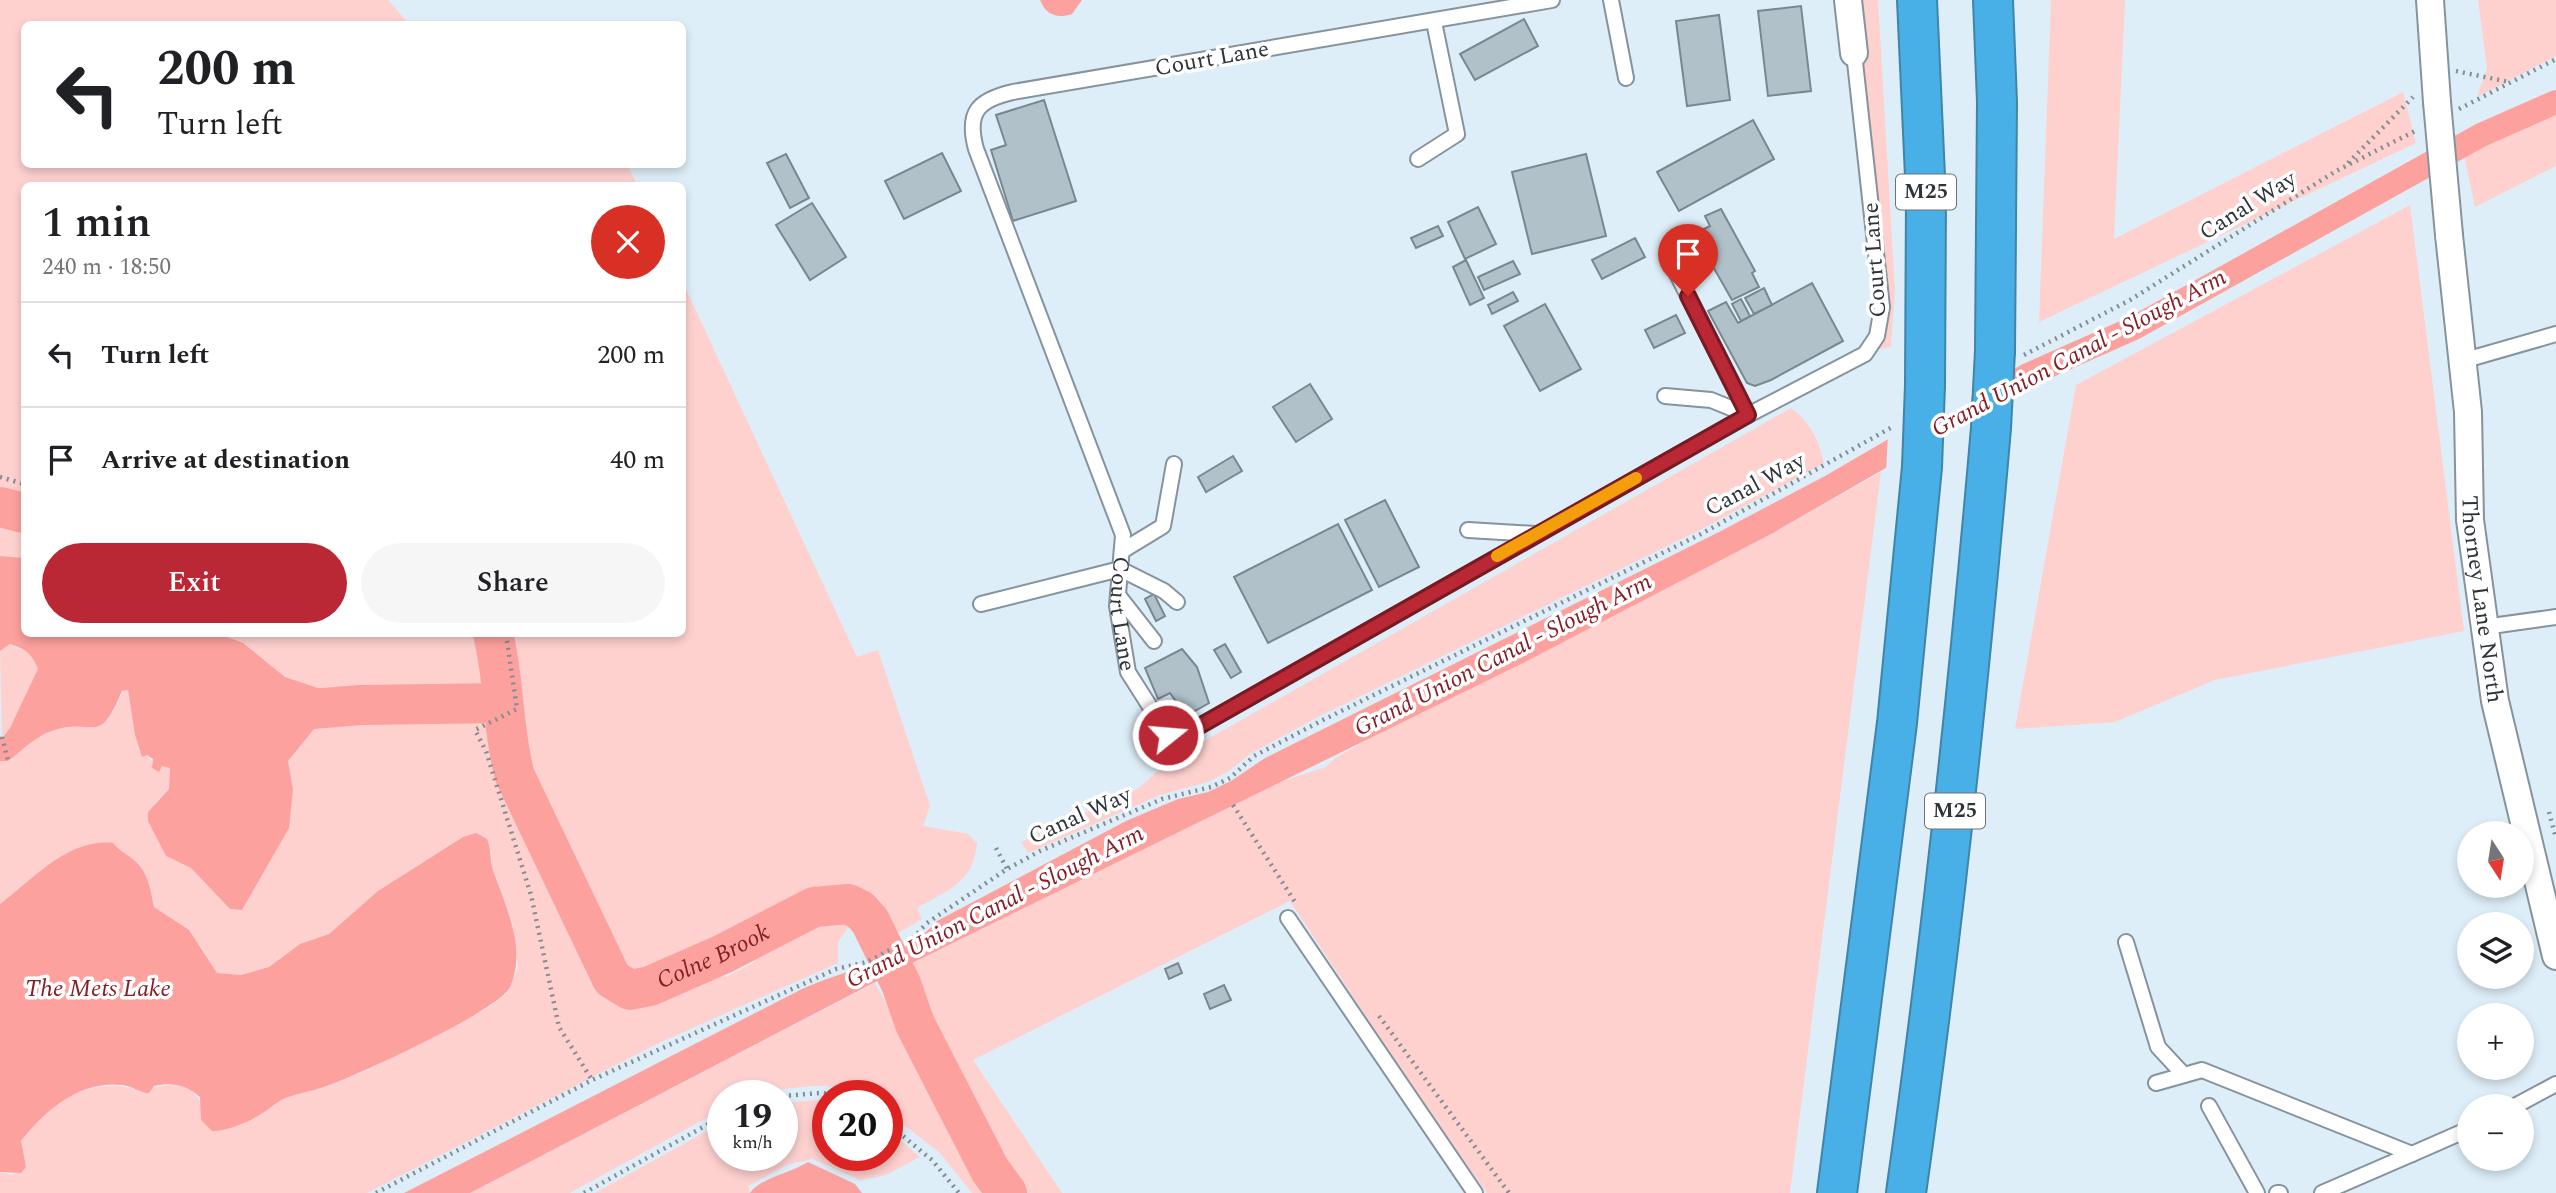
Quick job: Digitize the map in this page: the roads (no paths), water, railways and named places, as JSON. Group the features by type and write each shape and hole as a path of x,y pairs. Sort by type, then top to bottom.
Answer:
{"highway":[{"name":"M25","path":"1836,1193 1897,723 1922,467 1926,198 1917,0"},
{"name":"M25","path":"1906,1193 1937,976 1967,709 1991,428 2007,354 1993,0"}],"street":[{"name":"Court Lane","path":"1848,0 1854,53"},
{"name":"Thorney Lane North","path":"2430,0 2449,235 2468,412 2470,520 2484,628 2495,701 2556,956"}],"lane":[{"name":"Court Lane","path":"1552,0 1013,92 986,101 974,115 972,131 976,149 1123,535 1118,595 1128,673 1163,731 1178,737 1748,415 1865,354 1879,328 1882,307 1854,53"},
{"path":"1611,0 1626,78"},
{"path":"1418,159 1457,134 1434,22"},
{"path":"1676,272 1748,415"},
{"path":"2462,361 2556,334"},
{"path":"1665,396 1711,400 1748,415"},
{"path":"1122,551 1163,526 1174,464"},
{"path":"1468,530 1536,534"},
{"path":"982,604 1120,569 1164,591 1177,602"},
{"path":"1118,595 1153,641"},
{"path":"2484,628 2556,617"},
{"path":"1158,751 1178,737"},
{"path":"1288,918 1475,1193"},
{"path":"2126,942 2158,1047 2184,1075"},
{"path":"2156,1083 2202,1070 2412,1154"},
{"path":"2534,1096 2556,1084"},
{"path":"2209,1106 2257,1193"},
{"path":"2322,1193 2457,1134"}],"water":[{"path":"1040,0 1082,0 1072,14 1062,16 1049,12"},
{"path":"1990,380 1988,409 1773,533 1521,664 908,965 470,1193 404,1193 802,989 891,955 923,935 937,921 1126,821 1231,781 1265,758 1719,532 1825,476"},
{"path":"0,556 21,558 21,637 227,637 243,643 285,677 351,699 358,711 344,719 318,724 288,761 293,789 289,828 242,910 230,909 191,868 166,856 148,821 148,812 169,789 170,768 162,766 159,772 152,768 153,759 147,755 142,757 135,735 128,690 122,691 114,709 100,726 76,726 49,732 8,761 0,761 0,736 3,737 10,728 38,669 31,656 20,648 10,644 0,651"},
{"name":"The Mets Lake","path":"476,833 487,839 493,870 509,913 516,943 515,973 510,987 481,1011 393,1057 324,1087 284,1098 250,1120 224,1129 212,1131 201,1120 200,1097 184,1087 154,1086 149,1093 123,1085 92,1087 52,1108 21,1141 26,1167 21,1173 0,1172 0,904 52,862 81,847 113,843 142,870 154,907 189,930 217,973 241,975 269,967 300,944 329,934 378,891 463,837"},
{"path":"808,1162 812,1164 812,1171 827,1171 855,1184 862,1193 750,1193 761,1183 789,1171 798,1171"}],"waterway":[{"name":"Grand Union Canal - Slough Arm","path":"1983,401 2028,375 2134,328 2481,135 2556,102"},
{"name":"Colne Brook","path":"0,507 21,512"},
{"name":"Colne Brook","path":"494,637 515,776 612,979 630,990 650,986 723,954 814,907 848,904 860,910 870,921 901,984 915,1024 990,1170 1007,1193"},
{"path":"299,710 361,705 503,703"}]}
